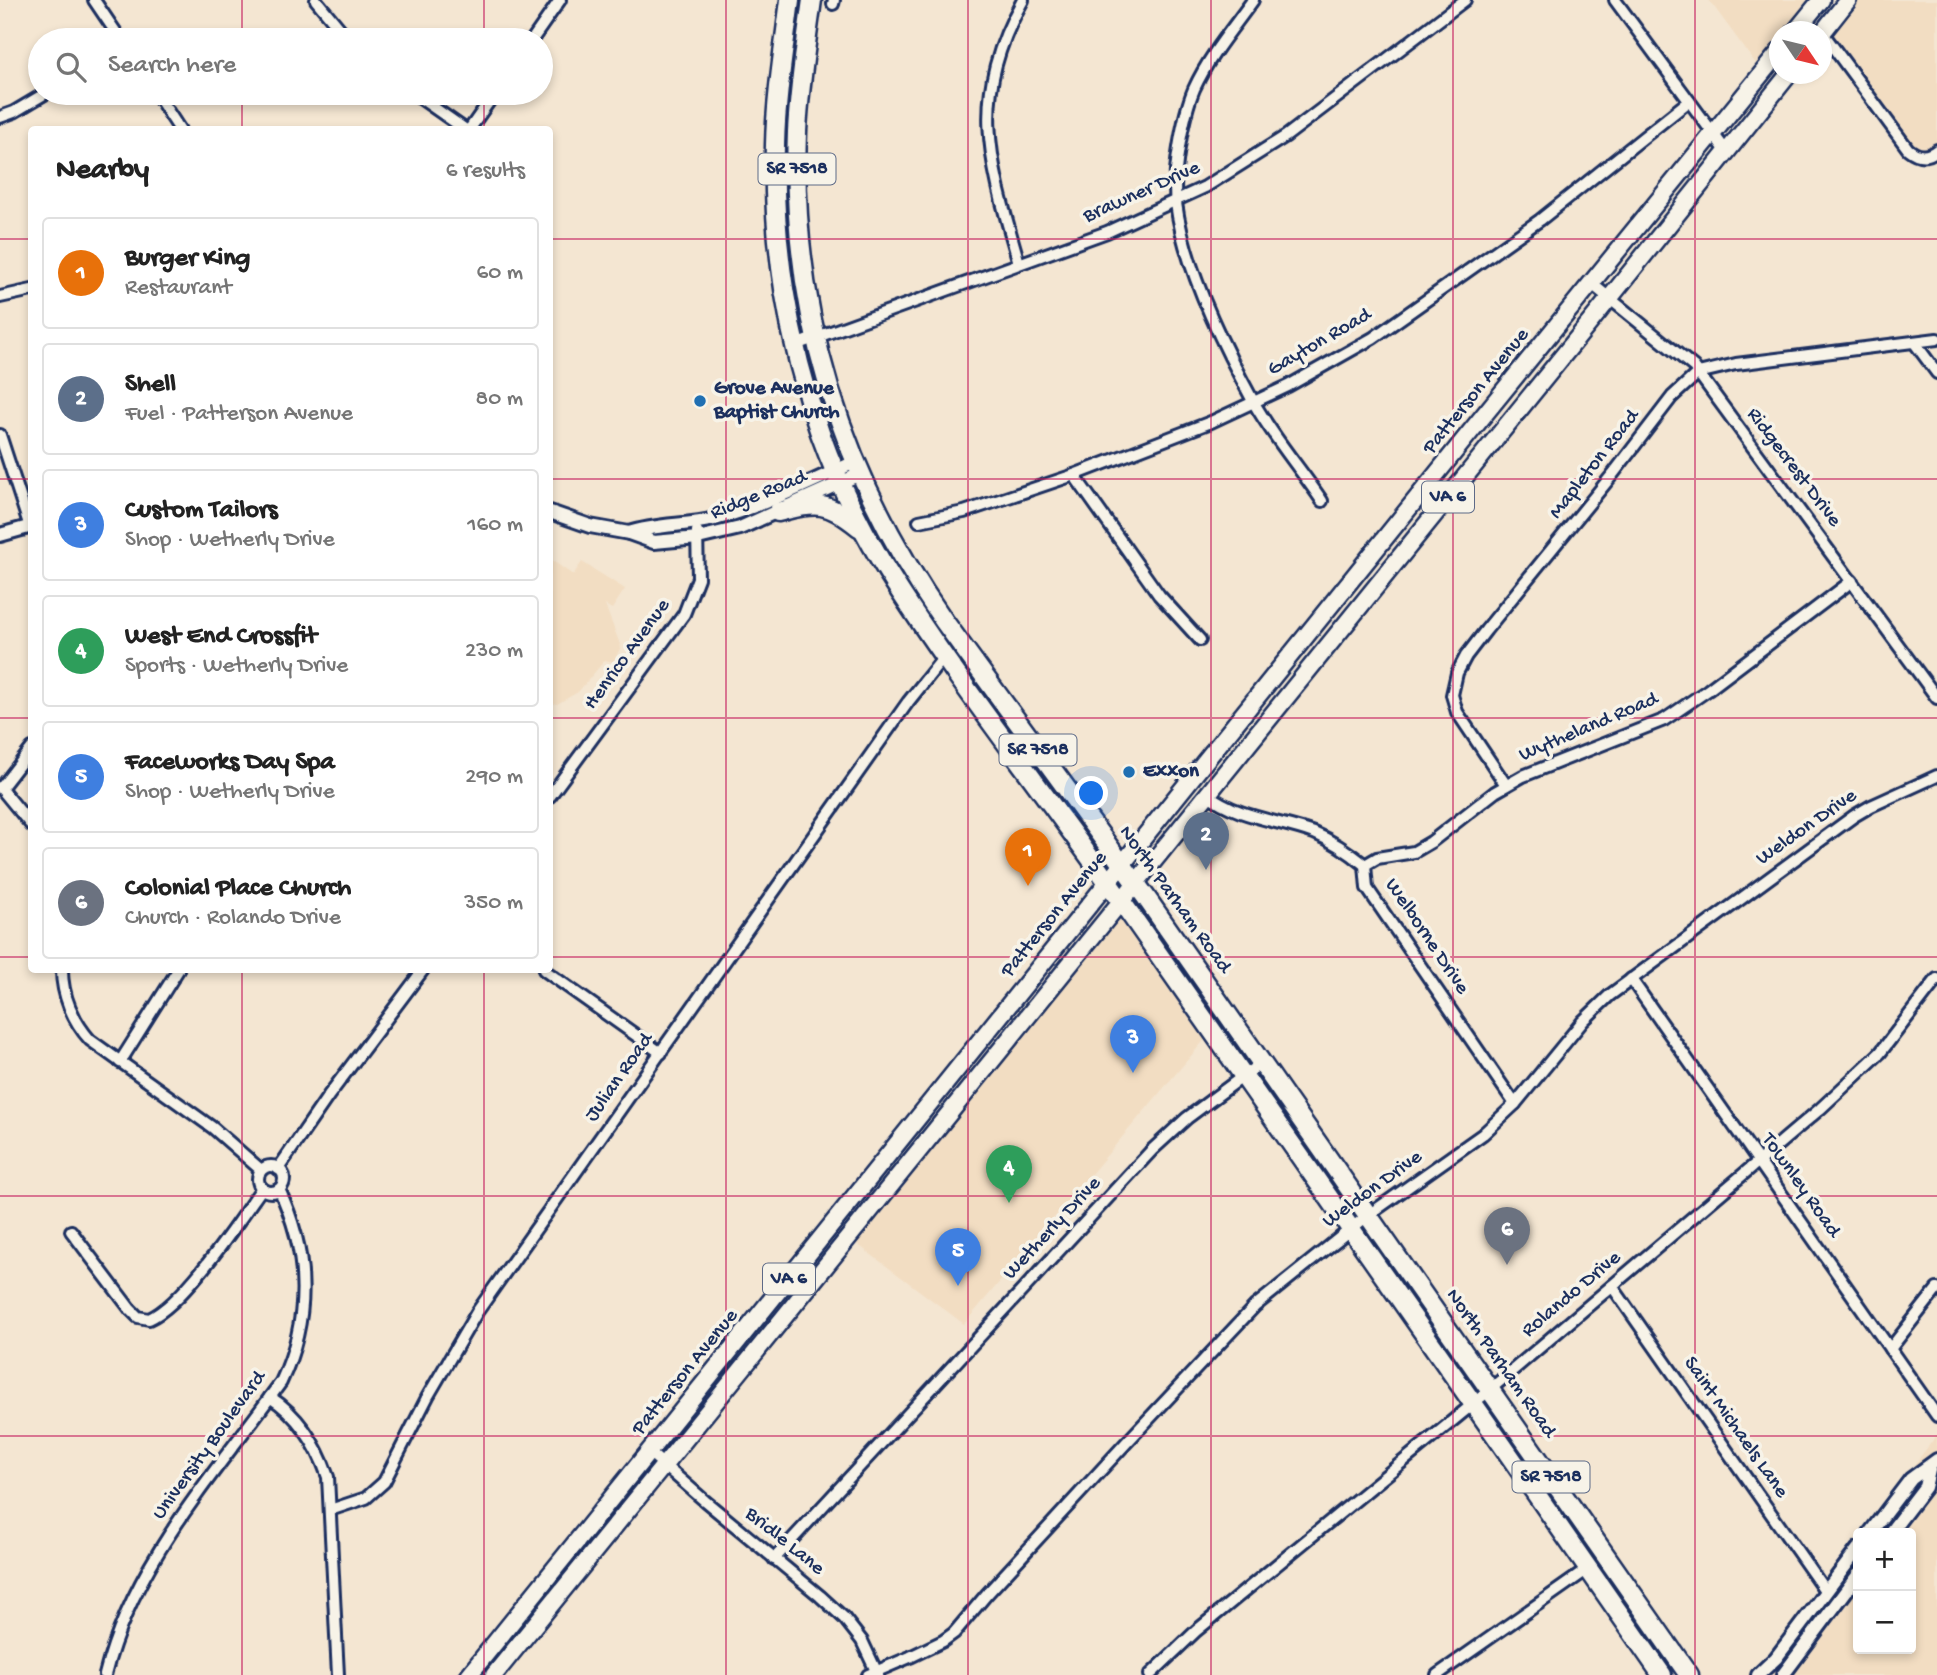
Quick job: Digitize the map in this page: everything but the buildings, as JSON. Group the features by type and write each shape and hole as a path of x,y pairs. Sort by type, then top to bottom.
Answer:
{"highway":[{"name":"North Parham Road","path":"790,0 778,98 775,182 782,276 795,345 812,408 838,477 862,529 906,603 1121,901 1662,1675"},
{"name":"North Parham Road","path":"812,0 799,107 797,174 802,262 815,338 830,394 858,468 886,527 907,564 954,634 1135,883 1689,1675"},
{"path":"778,512 806,505 820,505 841,513 862,529"},
{"path":"906,603 920,611 939,637 946,639 954,634"}],"main road":[{"path":"1830,21 1848,0"},
{"path":"1804,21 1816,6"},
{"name":"Patterson Avenue","path":"469,1675 1769,65"},
{"name":"Patterson Avenue","path":"494,1675 1781,84"}],"street":[{"path":"94,0 113,28"},
{"path":"316,0 339,28"},
{"path":"540,28 560,0"},
{"path":"1019,263 997,187 988,120 990,87 1000,48 1023,0"},
{"path":"1253,0 1194,89 1180,143 1175,201 1189,258 1205,299 1254,402 1322,502"},
{"name":"Brawner Drive","path":"795,345 1107,232 1205,187 1286,136 1465,0"},
{"path":"1615,0 1726,151"},
{"path":"1832,47 1908,149 1920,156 1930,155 1937,150"},
{"name":"Gayton Road","path":"919,521 964,512 1074,475 1211,422 1288,386 1384,330 1540,220 1689,101"},
{"path":"0,117 28,104"},
{"path":"164,105 177,126"},
{"path":"431,105 461,126"},
{"path":"470,126 486,105"},
{"name":"Ridgecrest Drive","path":"1592,284 1676,351 1698,373 1937,698"},
{"path":"0,297 28,291"},
{"name":"Mapleton Road","path":"1506,785 1457,712 1452,695 1457,673 1486,630 1672,397 1698,373 1736,364 1937,339"},
{"path":"1914,342 1937,373"},
{"path":"0,435 28,517"},
{"name":"Ridge Road","path":"629,533 650,526 696,523 733,514 858,468"},
{"path":"1074,475 1159,595 1200,640"},
{"name":"Ridge Road","path":"553,513 590,526 629,533 654,542 698,538 740,528 778,512 838,477"},
{"name":"Henrico Avenue","path":"553,792 684,614 698,578 696,523"},
{"path":"0,535 28,527"},
{"name":"Wytheland Road","path":"1365,865 1377,858 1414,852 1506,785 1664,720 1852,581"},
{"name":"Julian Road","path":"330,1510 366,1498 384,1482 428,1396 477,1312 908,702 944,657"},
{"path":"28,753 0,788 28,821"},
{"name":"Weldon Drive","path":"874,1674 932,1647 954,1633 987,1594 1255,1306 1367,1216 1483,1134 1515,1104 1583,1021 1602,1002 1854,816 1937,776"},
{"name":"Welborne Drive","path":"1207,794 1238,812 1304,830 1329,840 1365,865 1367,888 1515,1104"},
{"path":"62,973 66,995 79,1027 90,1040 213,1128 261,1170"},
{"path":"120,1062 176,973"},
{"path":"278,1169 420,973"},
{"path":"548,973 662,1053"},
{"name":"Townley Road","path":"1630,979 1937,1416"},
{"name":"Rolando Drive","path":"1150,1675 1196,1631 1490,1390 1820,1109 1880,1054 1937,979"},
{"name":"Wetherly Drive","path":"774,1559 1152,1150 1187,1118 1261,1063"},
{"path":"270,1166 278,1169 284,1178 279,1189 271,1192 262,1188 258,1178 261,1170 270,1166"},
{"path":"71,1231 130,1309 145,1320 158,1315 189,1284 262,1188"},
{"name":"University Boulevard","path":"105,1675 116,1636 149,1569 179,1519 281,1382 290,1362 298,1337 303,1298 296,1230 279,1189"},
{"name":"Saint Michaels Lane","path":"1612,1286 1826,1592"},
{"path":"1890,1349 1937,1289"},
{"path":"270,1397 292,1413 318,1453 328,1477 338,1675"},
{"name":"Bridle Lane","path":"649,1452 844,1618 862,1641 874,1674"},
{"path":"1874,1528 1912,1479 1934,1463"},
{"path":"1894,1528 1924,1487 1934,1463"},
{"path":"1758,1675 1776,1658 1853,1556"},
{"path":"1437,1675 1588,1569"},
{"path":"1783,1675 1853,1582"}],"shaded area":[{"path":"1709,0 1821,0 1803,21 1769,21 1769,63 1762,72"},
{"path":"1848,0 1937,0 1937,150 1920,156 1832,46 1831,21"},
{"path":"553,561 573,575 582,562 625,589 612,609 605,605 621,647 613,662 605,660 578,692 557,704 553,703"},
{"path":"1122,900 1212,1031 964,1324 857,1244 867,1210"},
{"path":"1937,1435 1937,1675 1747,1675 1775,1648 1853,1545 1853,1654 1916,1654 1916,1528 1866,1528"}],"place":[{"name":"Grove Avenue Baptist Church","path":"700,401"},
{"name":"Exxon","path":"1129,772"},
{"name":"Shell","path":"1206,870"},
{"name":"Burger King","path":"1028,886"},
{"name":"Custom Tailors","path":"1133,1073"},
{"name":"West End Crossfit","path":"1009,1203"},
{"name":"Colonial Place Church","path":"1507,1265"},
{"name":"Faceworks Day Spa","path":"958,1286"}]}
